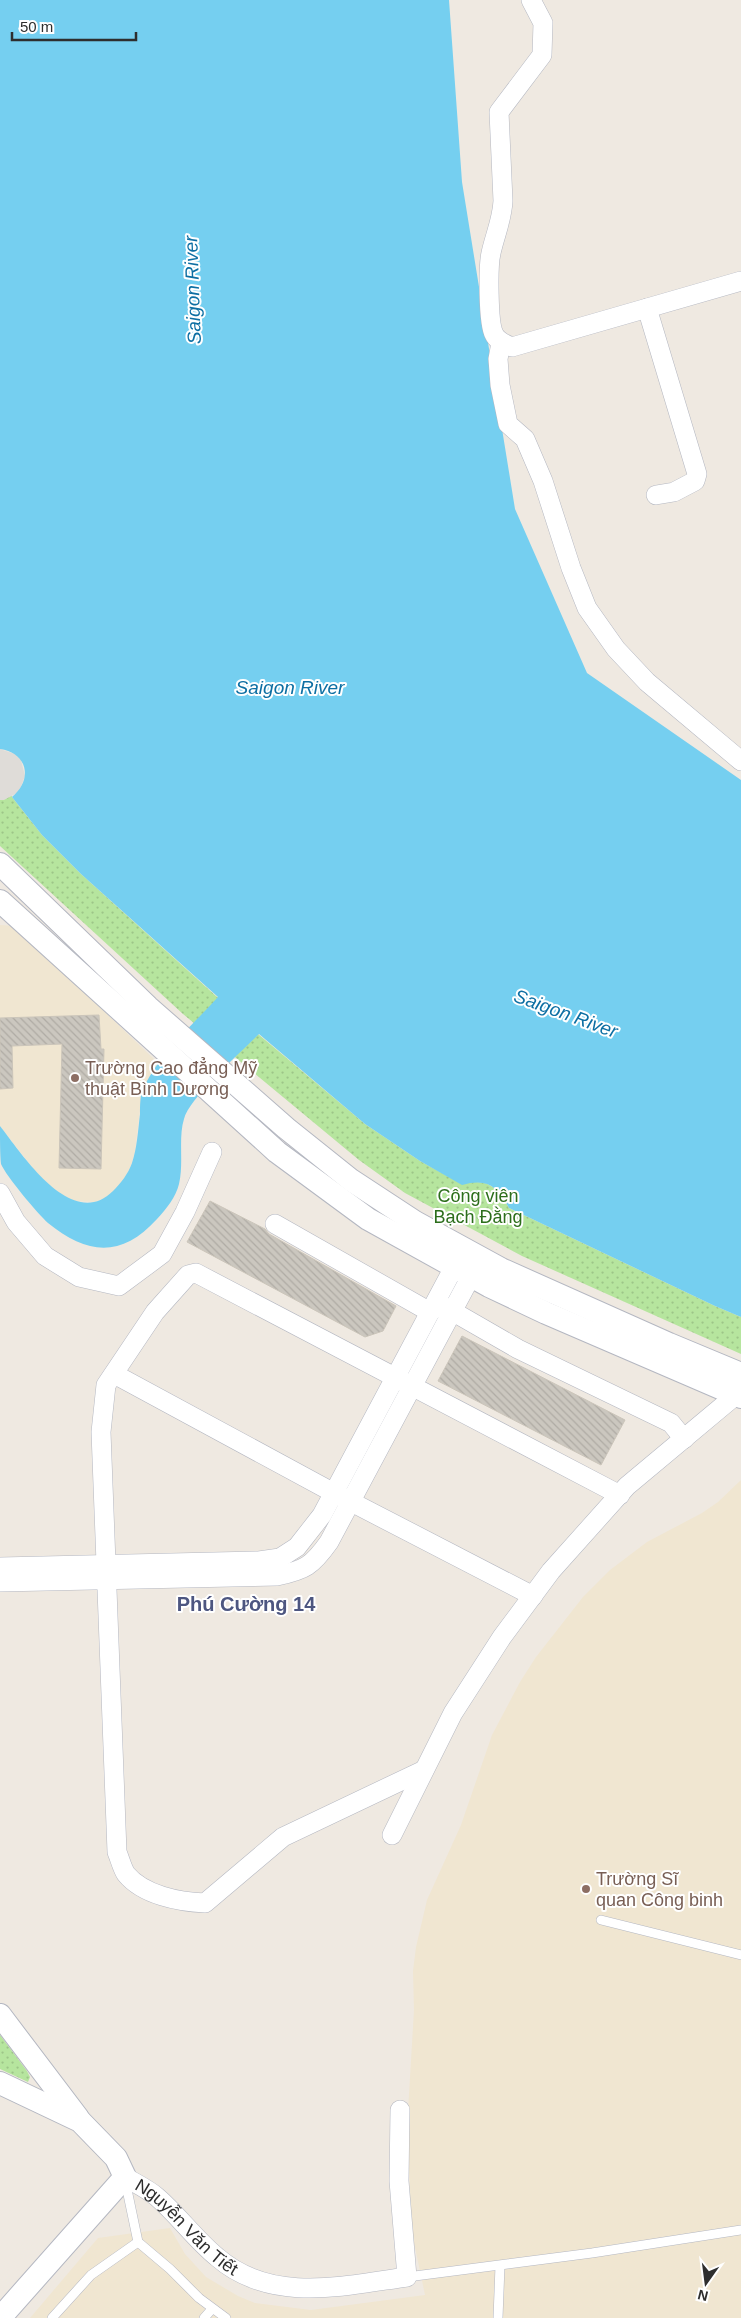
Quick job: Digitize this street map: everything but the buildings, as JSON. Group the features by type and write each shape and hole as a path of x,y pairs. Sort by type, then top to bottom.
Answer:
{"street":[{"path":"531,0 543,23 542,55 500,112 503,208 491,254 490,310 494,334 501,343 512,347 741,281"},
{"path":"647,308 697,474 696,481 674,492 656,495"},
{"path":"501,343 498,359 500,386 508,424 525,439 543,481 570,568 587,608 616,649 647,682 741,761"},
{"path":"0,864 148,1007 286,1128 359,1185 414,1222 467,1262"},
{"path":"0,901 278,1152 368,1219 467,1262 669,1344 739,1389 620,1494 551,1571 502,1637 453,1713 392,1835"},
{"path":"0,1193 16,1222 45,1256 79,1278 119,1286 162,1254 185,1212 212,1152"},
{"path":"276,1224 430,1312"},
{"path":"0,1582 259,1561 280,1558 297,1547 322,1515 404,1381 452,1312 467,1262"},
{"path":"0,1567 106,1573 277,1576 301,1570 318,1557 329,1542 350,1501 404,1381 430,1312 467,1262"},
{"path":"424,1770 283,1837 205,1903 187,1903 143,1889 125,1873 117,1852 101,1432 106,1385 155,1312 188,1275 196,1272 620,1494"},
{"path":"430,1312 434,1307 441,1305 518,1349 671,1422 684,1439"},
{"path":"114,1374 334,1493 533,1596"},
{"path":"0,2015 80,2121"},
{"name":"Nguyễn Văn Tiết","path":"1,2087 80,2121 116,2158 125,2177 156,2196 216,2256 230,2268 248,2277 268,2284 318,2289 407,2277"},
{"path":"400,2110 399,2181 407,2277"},
{"path":"0,2318 125,2177"}],"lane":[{"path":"601,1920 741,1955"},
{"path":"125,2177 138,2242 212,2309 226,2318"},
{"path":"407,2277 500,2266 741,2230"},
{"path":"52,2318 91,2275 138,2242"},
{"path":"498,2318 500,2266"},
{"path":"204,2318 212,2309"}],"shaded area":[{"path":"0,749 15,754 21,760 25,776 19,792 4,800 0,800"},
{"name":"Trường Cao đẳng Mỹ thuật Bình Dương","path":"0,925 15,926 158,1063 142,1093 135,1152 131,1166 121,1184 107,1198 94,1202 75,1201 57,1192 35,1171 0,1126"},
{"name":"Trường Sĩ quan Công binh","path":"741,1480 741,2318 30,2318 98,2238 170,2228 185,2254 206,2277 238,2296 255,2303 311,2310 425,2295 412,2233 407,2128 414,2010 413,1971 416,1947 427,1900 461,1825 492,1735 520,1682 536,1657 583,1597 610,1570 647,1542 702,1513 718,1502"}],"green space":[{"name":"Công viên Bạch Đằng","path":"0,749 12,797 42,835 81,874 258,1034 365,1124 420,1161 462,1184 478,1182 490,1185 500,1194 509,1208 741,1317 741,1354 522,1256 405,1193 359,1160 183,1014 0,846"},
{"path":"0,2035 27,2071 30,2077 28,2082 0,2069"}],"water":[{"name":"Saigon River","path":"0,0 449,0 462,182 515,509 587,673 741,780 741,1317 509,1208 500,1194 485,1183 462,1185 420,1161 365,1124 259,1034 205,1087 188,1110 182,1126 181,1168 176,1194 157,1219 144,1232 131,1241 104,1248 90,1246 62,1234 37,1212 4,1170 1,1164 0,1126 35,1170 65,1196 81,1202 97,1201 113,1191 124,1178 132,1163 137,1139 141,1094 149,1078 166,1053 218,997 81,874 42,835 12,797 23,783 25,775 22,761 17,756 0,749"}],"place":[{"name":"Trường Cao đẳng Mỹ thuật Bình Dương","path":"75,1078"},
{"name":"Trường Sĩ quan Công binh","path":"586,1889"}],"district":[{"name":"Phú Cường 14","path":"246,1604"}]}
